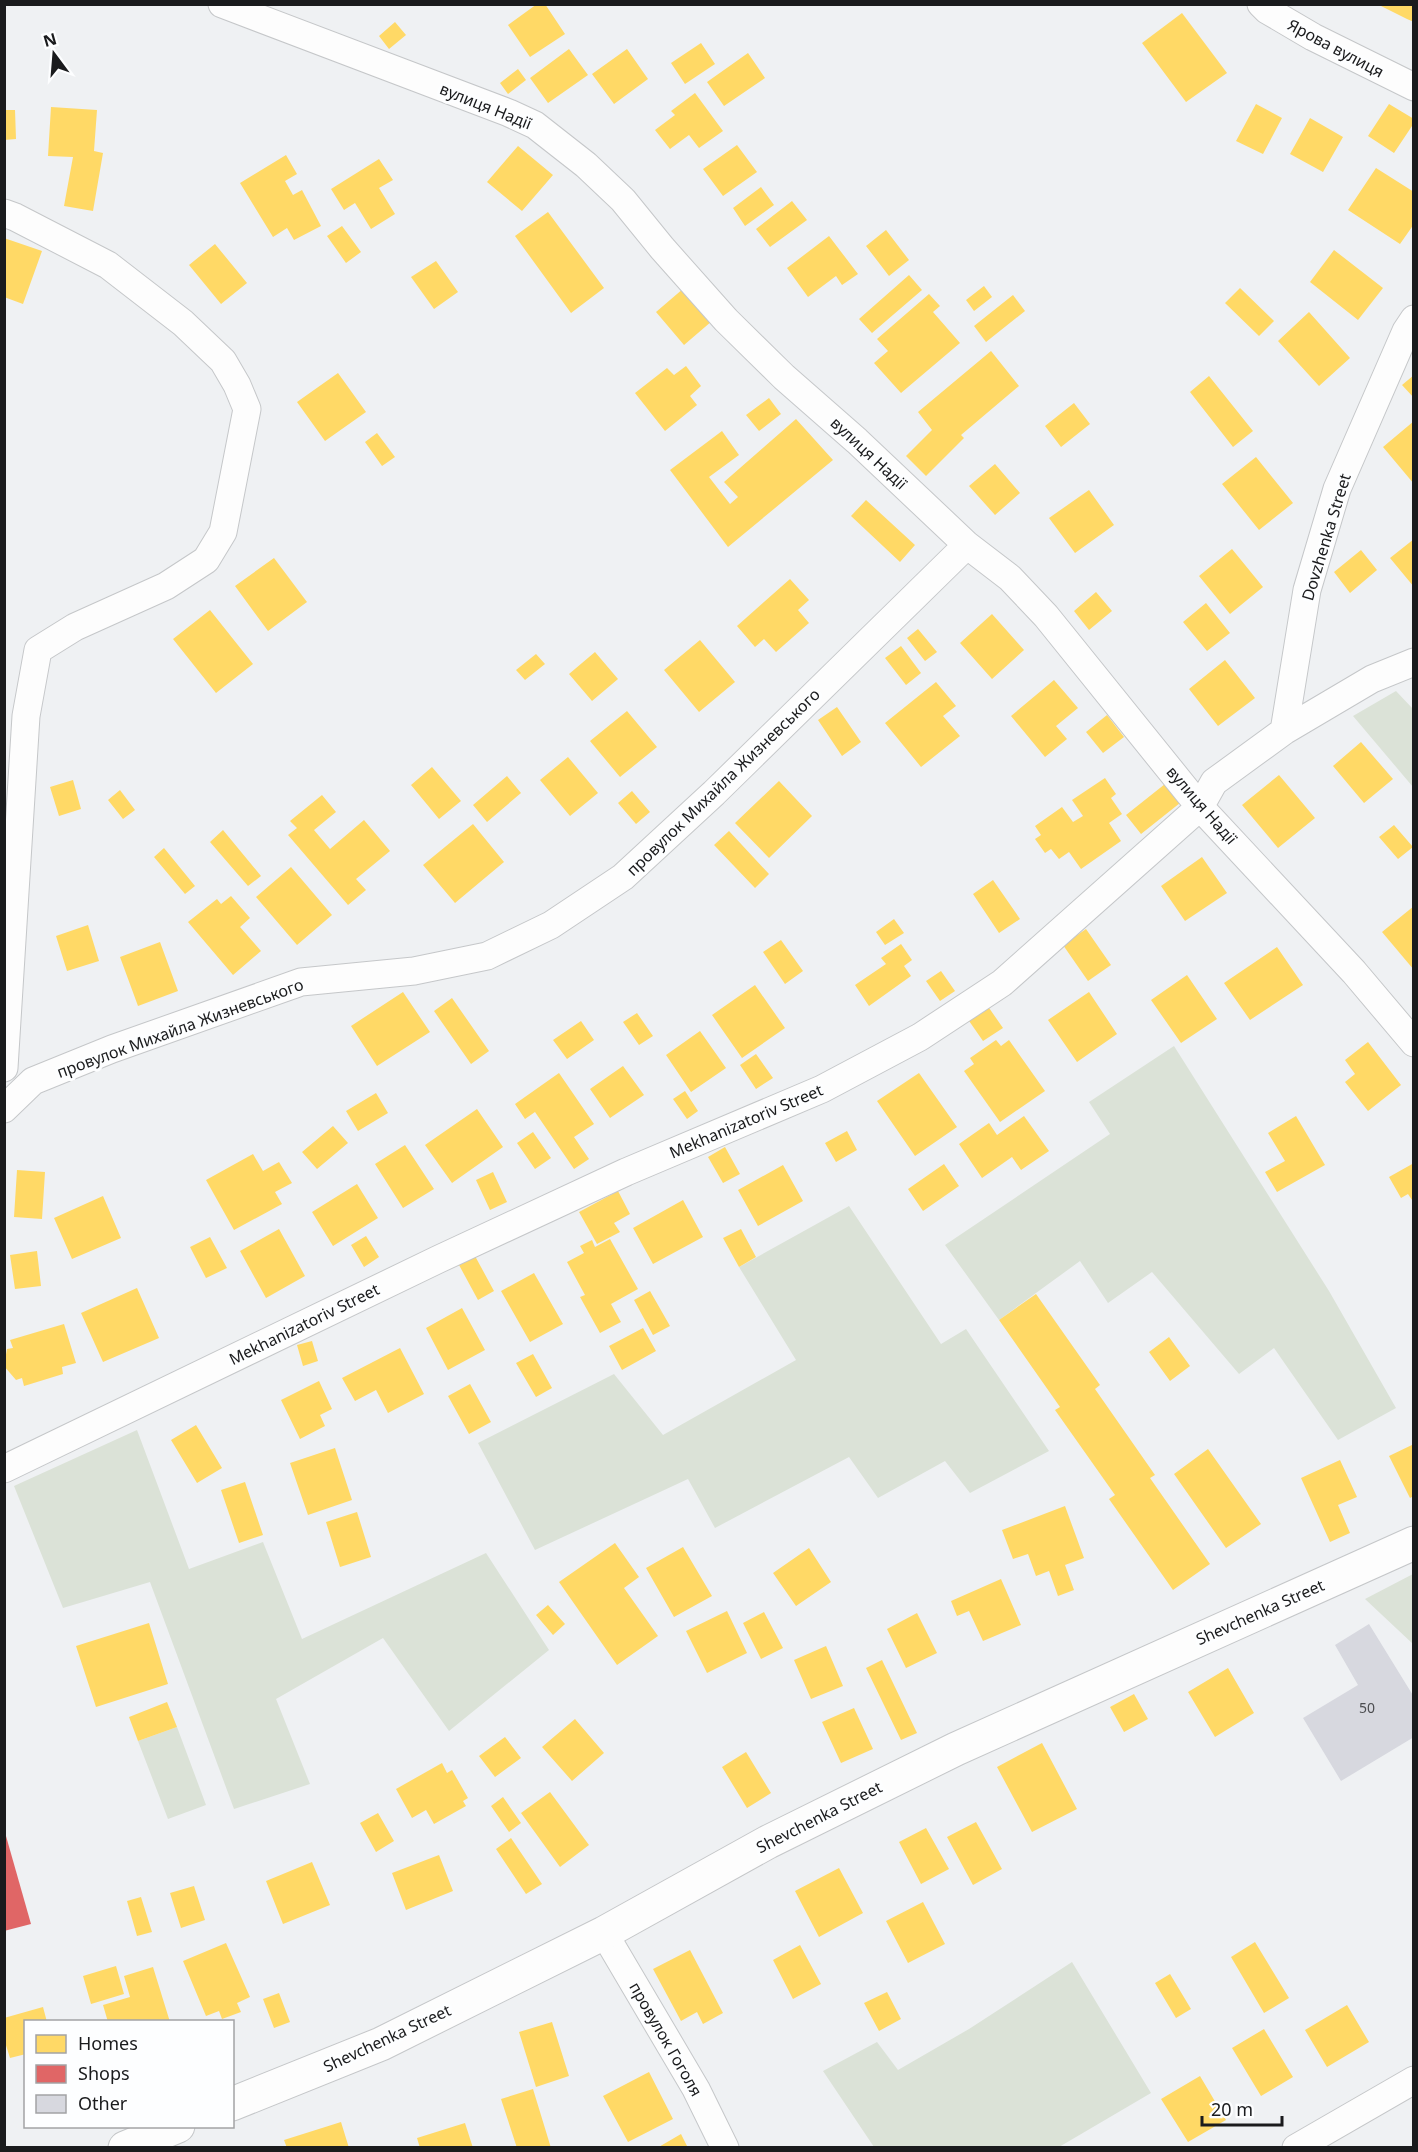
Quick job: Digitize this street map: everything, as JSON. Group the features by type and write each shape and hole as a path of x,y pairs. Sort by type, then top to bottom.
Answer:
{"main road":[{"name":"Shevchenka Street","path":"234,2103 381,2044 604,1933 768,1842 956,1749 1413,1543"},
{"path":"124,2148 175,2128"}],"street":[{"name":"вулиця Надії","path":"222,4 509,113 535,125 586,165 623,200 726,320 784,377 857,441 967,545 1010,578 1046,616 1200,807 1354,972 1413,1043"},
{"name":"Ярова вулиця","path":"1261,4 1267,10 1313,37 1413,87"},
{"path":"4,213 108,265 183,323 223,361 247,409 223,532 206,560 166,586 75,627 38,650 26,716 4,1068"},
{"name":"Dovzhenka Street","path":"1284,731 1307,590 1337,489 1413,319"},
{"name":"провулок Михайла Жизневського","path":"4,1109 33,1081 112,1049 301,982 414,971 487,956 551,925 622,877 673,832 967,545"},
{"name":"Mekhanizatoriv Street","path":"4,1469 439,1258 626,1172 822,1089 920,1037 1002,983 1200,807 1214,782 1284,731 1372,679 1413,662"},
{"name":"провулок Гоголя","path":"604,1933 696,2089 724,2148"},
{"path":"1296,2148 1413,2080"}],"shaded area":[{"path":"1396,691 1413,709 1413,787 1353,716"},
{"path":"1174,1046 1329,1291 1396,1408 1338,1440 1274,1348 1239,1374 1152,1272 1108,1303 1080,1261 999,1320 945,1245 1110,1134 1089,1102"},
{"path":"849,1206 941,1344 966,1329 1049,1451 970,1493 945,1461 878,1498 849,1457 715,1528 688,1479 535,1550 478,1443 614,1374 663,1435 796,1360 739,1267"},
{"path":"137,1430 189,1569 263,1542 302,1639 486,1553 549,1650 449,1731 383,1638 276,1699 310,1784 234,1809 150,1582 63,1608 14,1486"},
{"path":"1413,1574 1413,1644 1365,1599"},
{"path":"177,1727 206,1805 168,1819 138,1741"},
{"path":"1072,1962 1151,2093 1059,2147 874,2147 823,2071 877,2042 898,2070 969,2029"}],"building: Homes":[{"path":"537,4 545,4 565,34 530,57 508,25"},
{"path":"1377,4 1414,4 1414,22 1407,19"},
{"path":"1182,13 1227,73 1186,102 1142,43"},
{"path":"395,22 406,35 389,49 379,36"},
{"path":"701,43 715,64 685,84 671,63"},
{"path":"569,49 588,75 548,103 530,78"},
{"path":"627,49 648,79 614,104 592,74"},
{"path":"748,53 765,78 724,106 707,82"},
{"path":"518,69 526,80 508,94 500,83"},
{"path":"695,93 723,131 699,148 689,135 670,149 655,130 675,115 671,111"},
{"path":"1256,104 1282,118 1263,154 1236,141"},
{"path":"1389,104 1414,119 1414,123 1394,153 1368,136"},
{"path":"51,107 97,110 94,151 103,153 93,211 64,206 73,157 48,156"},
{"path":"4,110 15,110 16,139 4,140"},
{"path":"1310,118 1343,137 1323,172 1290,154"},
{"path":"737,145 757,172 723,196 703,169"},
{"path":"518,146 553,175 522,211 487,182"},
{"path":"286,155 297,174 285,181 293,195 302,190 321,226 294,240 287,228 273,237 240,183"},
{"path":"379,159 393,180 379,188 395,214 371,229 355,203 344,210 331,189"},
{"path":"1376,168 1414,192 1414,224 1400,244 1348,210"},
{"path":"761,187 774,205 745,226 733,208"},
{"path":"792,201 807,220 770,247 756,229"},
{"path":"548,212 604,288 571,313 515,236"},
{"path":"342,226 361,252 346,263 327,236"},
{"path":"886,230 909,260 889,276 866,246"},
{"path":"829,236 858,274 842,285 836,276 808,297 787,268"},
{"path":"4,238 42,251 23,304 4,297"},
{"path":"215,244 247,283 221,304 189,265"},
{"path":"1334,250 1383,288 1358,320 1310,282"},
{"path":"436,261 458,292 434,309 411,277"},
{"path":"909,275 922,290 872,333 859,319"},
{"path":"984,286 992,297 974,311 966,300"},
{"path":"684,288 712,321 684,345 656,312"},
{"path":"1240,288 1274,321 1259,336 1225,303"},
{"path":"929,294 940,306 933,312 960,343 901,393 874,363 888,351 877,339"},
{"path":"1013,295 1025,311 986,342 974,326"},
{"path":"1309,312 1350,358 1319,386 1278,341"},
{"path":"991,351 1019,386 961,435 964,438 926,476 906,456 932,430 918,412"},
{"path":"686,366 701,386 690,396 697,405 665,431 635,393 667,368 674,375"},
{"path":"338,373 366,412 325,441 297,402"},
{"path":"1414,375 1414,398 1402,385"},
{"path":"1209,376 1253,431 1233,447 1190,392"},
{"path":"769,398 781,414 759,431 746,415"},
{"path":"1074,403 1090,424 1061,447 1045,426"},
{"path":"796,419 833,460 728,547 670,470 722,431 739,455 709,477 730,504 738,497 724,482"},
{"path":"1414,421 1414,484 1383,447"},
{"path":"377,433 395,457 382,466 365,442"},
{"path":"1256,457 1293,503 1259,530 1222,484"},
{"path":"995,464 1020,493 995,515 969,486"},
{"path":"1089,490 1114,525 1075,553 1049,518"},
{"path":"866,500 915,545 900,562 851,516"},
{"path":"1414,539 1414,587 1390,558"},
{"path":"1232,549 1263,587 1230,614 1199,576"},
{"path":"1361,550 1377,570 1350,593 1334,572"},
{"path":"274,558 307,602 268,631 235,586"},
{"path":"790,579 809,600 798,610 809,623 776,652 764,639 755,647 737,626"},
{"path":"1096,592 1112,611 1089,630 1074,611"},
{"path":"1206,603 1230,633 1207,651 1183,622"},
{"path":"210,610 253,664 216,693 173,639"},
{"path":"992,614 1024,650 992,679 960,643"},
{"path":"918,629 937,652 925,661 907,638"},
{"path":"700,640 735,682 699,712 664,670"},
{"path":"901,646 921,673 906,685 885,658"},
{"path":"595,652 618,679 592,701 569,674"},
{"path":"536,654 545,664 525,680 516,670"},
{"path":"1225,660 1255,698 1218,726 1189,689"},
{"path":"1054,680 1078,708 1056,726 1067,739 1045,757 1011,716"},
{"path":"936,682 956,706 943,716 960,736 921,767 885,723"},
{"path":"837,707 861,742 842,756 818,720"},
{"path":"627,711 657,747 620,777 590,741"},
{"path":"1107,715 1124,737 1103,753 1086,732"},
{"path":"1361,742 1393,779 1364,803 1333,766"},
{"path":"568,757 598,793 570,816 540,780"},
{"path":"432,767 461,801 439,819 411,785"},
{"path":"1279,775 1315,818 1278,848 1242,805"},
{"path":"507,776 521,793 487,822 473,805"},
{"path":"1105,778 1116,794 1111,798 1122,814 1109,823 1121,841 1081,869 1069,852 1059,859 1051,849 1045,853 1035,839 1041,835 1035,826 1062,807 1073,822 1083,816 1072,800"},
{"path":"73,780 81,809 59,816 50,787"},
{"path":"779,781 812,816 769,858 735,823"},
{"path":"1165,784 1180,803 1141,834 1126,815"},
{"path":"120,790 135,810 123,819 108,800"},
{"path":"632,791 650,812 636,824 618,803"},
{"path":"322,795 336,812 314,830 330,849 364,820 390,851 356,879 366,890 348,905 288,835 297,828 290,821"},
{"path":"473,824 504,862 455,903 423,865"},
{"path":"1394,825 1413,847 1398,859 1379,837"},
{"path":"223,830 261,876 248,886 210,842"},
{"path":"729,831 769,874 755,888 714,845"},
{"path":"164,848 195,886 185,894 154,857"},
{"path":"1202,857 1227,893 1185,921 1161,886"},
{"path":"291,867 332,915 297,945 256,897"},
{"path":"993,880 1020,919 999,933 973,894"},
{"path":"231,896 250,918 240,927 261,951 233,975 188,922 217,899 221,904"},
{"path":"1414,906 1414,970 1382,932"},
{"path":"894,919 904,933 885,945 876,932"},
{"path":"88,925 99,961 67,971 56,936"},
{"path":"1086,929 1111,965 1088,981 1063,945"},
{"path":"781,940 803,971 785,984 763,952"},
{"path":"160,942 178,991 138,1006 120,957"},
{"path":"901,944 912,960 904,966 911,976 869,1006 855,985 886,964 881,958"},
{"path":"1277,947 1303,985 1250,1020 1224,983"},
{"path":"941,971 955,991 940,1001 926,981"},
{"path":"1187,975 1217,1019 1181,1043 1151,1000"},
{"path":"755,985 785,1028 742,1058 712,1015"},
{"path":"403,992 430,1032 377,1066 351,1026"},
{"path":"1089,992 1117,1034 1077,1062 1048,1020"},
{"path":"452,998 489,1051 471,1064 434,1011"},
{"path":"987,1005 1003,1028 983,1041 967,1018"},
{"path":"637,1013 653,1036 639,1045 623,1022"},
{"path":"581,1021 594,1040 567,1059 553,1040"},
{"path":"700,1031 726,1068 691,1092 666,1055"},
{"path":"996,1040 1001,1046 1009,1040 1045,1091 1000,1122 964,1071 974,1064 970,1058"},
{"path":"1368,1042 1401,1085 1368,1111 1345,1082 1355,1074 1345,1060"},
{"path":"756,1054 773,1078 756,1089 740,1065"},
{"path":"623,1066 644,1095 610,1118 590,1089"},
{"path":"559,1073 594,1124 574,1137 589,1159 574,1169 535,1112 525,1119 515,1104"},
{"path":"919,1073 957,1127 915,1156 877,1101"},
{"path":"685,1091 698,1111 687,1119 673,1099"},
{"path":"376,1093 388,1113 358,1131 346,1111"},
{"path":"477,1109 503,1147 452,1183 425,1145"},
{"path":"1024,1116 1049,1151 1021,1170 1012,1157 982,1178 959,1144 989,1123 997,1135"},
{"path":"1296,1116 1325,1165 1277,1192 1265,1172 1285,1161 1268,1133"},
{"path":"333,1126 348,1143 317,1169 302,1152"},
{"path":"847,1131 857,1150 836,1162 825,1143"},
{"path":"533,1132 551,1158 535,1169 517,1143"},
{"path":"405,1145 434,1189 403,1208 375,1164"},
{"path":"725,1147 740,1174 723,1183 708,1157"},
{"path":"253,1154 263,1171 279,1162 292,1183 275,1192 282,1204 234,1230 206,1180"},
{"path":"1414,1163 1414,1203 1408,1194 1401,1198 1389,1177"},
{"path":"944,1164 959,1186 923,1211 908,1189"},
{"path":"783,1165 803,1201 758,1226 738,1190"},
{"path":"17,1170 45,1172 42,1219 14,1217"},
{"path":"493,1172 507,1202 490,1210 476,1180"},
{"path":"357,1184 378,1218 333,1246 312,1212"},
{"path":"618,1191 630,1214 614,1223 620,1232 597,1244 579,1212"},
{"path":"103,1196 121,1238 72,1259 54,1218"},
{"path":"683,1200 703,1237 653,1264 633,1228"},
{"path":"279,1229 305,1276 266,1298 240,1251"},
{"path":"741,1229 756,1257 739,1267 723,1238"},
{"path":"366,1236 379,1257 364,1267 351,1245"},
{"path":"210,1237 227,1268 206,1278 190,1247"},
{"path":"610,1239 638,1289 611,1304 621,1322 600,1333 580,1297 585,1295 567,1262 584,1253 580,1246 592,1240 595,1247"},
{"path":"37,1251 41,1286 15,1289 10,1255"},
{"path":"475,1256 494,1291 478,1300 459,1265"},
{"path":"534,1273 563,1324 530,1342 501,1291"},
{"path":"137,1288 159,1338 103,1362 81,1313"},
{"path":"650,1291 670,1326 653,1335 634,1300"},
{"path":"1036,1294 1100,1385 1095,1389 1155,1475 1150,1478 1210,1564 1173,1590 1109,1499 1115,1495 1055,1410 1060,1407 999,1320"},
{"path":"462,1308 485,1350 448,1370 426,1328"},
{"path":"64,1324 76,1363 62,1367 63,1374 24,1386 22,1378 16,1380 4,1366 7,1349 13,1348 10,1340"},
{"path":"643,1328 656,1351 622,1370 609,1346"},
{"path":"1169,1337 1190,1366 1170,1381 1149,1352"},
{"path":"312,1341 318,1361 303,1366 297,1345"},
{"path":"400,1348 424,1394 388,1413 376,1390 355,1401 342,1378"},
{"path":"533,1354 552,1388 536,1397 516,1363"},
{"path":"319,1381 332,1409 320,1415 325,1426 300,1439 281,1400"},
{"path":"470,1384 491,1422 469,1434 448,1396"},
{"path":"196,1425 222,1468 197,1483 171,1440"},
{"path":"1414,1444 1414,1496 1410,1498 1389,1456"},
{"path":"335,1448 352,1500 308,1515 290,1463"},
{"path":"1208,1449 1261,1524 1226,1548 1174,1474"},
{"path":"1340,1460 1357,1497 1338,1505 1350,1533 1330,1542 1301,1478"},
{"path":"245,1482 263,1535 239,1543 221,1490"},
{"path":"1065,1506 1084,1558 1065,1565 1074,1590 1058,1596 1049,1571 1036,1576 1028,1554 1013,1559 1002,1530"},
{"path":"357,1512 371,1557 340,1567 326,1522"},
{"path":"615,1543 639,1577 624,1588 658,1636 617,1665 559,1582"},
{"path":"683,1547 712,1596 674,1617 646,1568"},
{"path":"809,1548 831,1582 796,1606 773,1573"},
{"path":"1001,1579 1021,1625 983,1641 969,1611 957,1616 951,1601"},
{"path":"548,1605 565,1624 553,1635 536,1615"},
{"path":"727,1611 747,1653 707,1673 686,1631"},
{"path":"764,1612 783,1648 761,1659 743,1623"},
{"path":"917,1613 937,1653 906,1668 887,1629"},
{"path":"149,1623 168,1684 96,1707 76,1646"},
{"path":"826,1646 843,1686 811,1699 794,1660"},
{"path":"882,1660 917,1733 901,1740 866,1668"},
{"path":"1228,1668 1254,1713 1215,1737 1188,1692"},
{"path":"1134,1694 1148,1719 1124,1732 1110,1707"},
{"path":"167,1702 177,1727 138,1741 129,1717"},
{"path":"854,1708 873,1749 841,1763 822,1722"},
{"path":"575,1719 604,1753 572,1781 542,1747"},
{"path":"505,1737 521,1758 495,1777 479,1756"},
{"path":"1042,1743 1077,1809 1032,1832 997,1767"},
{"path":"746,1752 771,1793 747,1808 722,1767"},
{"path":"442,1763 447,1773 452,1770 468,1798 463,1801 466,1806 434,1824 426,1810 412,1818 396,1789"},
{"path":"550,1792 589,1845 560,1867 521,1813"},
{"path":"503,1797 521,1823 509,1832 491,1806"},
{"path":"378,1813 394,1841 376,1852 360,1823"},
{"path":"976,1822 1002,1869 973,1885 947,1837"},
{"path":"926,1828 949,1869 921,1884 899,1842"},
{"path":"511,1838 542,1884 526,1894 496,1849"},
{"path":"439,1855 453,1891 406,1910 392,1873"},
{"path":"312,1862 330,1905 283,1924 266,1881"},
{"path":"839,1868 863,1913 819,1937 795,1891"},
{"path":"194,1886 205,1920 181,1928 170,1893"},
{"path":"141,1897 152,1932 137,1936 127,1901"},
{"path":"923,1902 945,1944 908,1963 886,1921"},
{"path":"1255,1942 1289,1998 1264,2013 1231,1957"},
{"path":"226,1943 250,1997 237,2003 241,2012 222,2019 219,2011 206,2016 183,1961"},
{"path":"800,1945 821,1984 793,1999 773,1960"},
{"path":"690,1950 723,2013 703,2024 697,2012 681,2021 653,1969"},
{"path":"116,1966 124,1994 91,2004 83,1976"},
{"path":"153,1967 169,2020 107,2020 103,2005 130,1997 124,1976"},
{"path":"1170,1974 1191,2009 1176,2018 1155,1983"},
{"path":"887,1992 901,2019 879,2031 864,2003"},
{"path":"279,1993 290,2022 274,2028 263,1999"},
{"path":"1347,2005 1369,2042 1327,2067 1305,2030"},
{"path":"43,2007 46,2020 24,2020 24,2054 10,2058 4,2039 4,2018"},
{"path":"552,2022 569,2076 536,2087 519,2032"},
{"path":"1264,2029 1293,2077 1261,2096 1232,2048"},
{"path":"649,2072 673,2119 628,2142 603,2096"},
{"path":"1200,2076 1226,2120 1188,2142 1161,2099"},
{"path":"533,2089 551,2148 517,2148 501,2099"},
{"path":"341,2122 349,2148 287,2148 284,2140"},
{"path":"465,2123 473,2148 420,2148 417,2138"},
{"path":"681,2134 688,2148 657,2148"}],"building: Shops":[{"path":"4,1829 31,1924 4,1931"}],"building: Other":[{"path":"1369,1624 1414,1697 1414,1737 1341,1781 1303,1718 1358,1685 1335,1645"}]}
